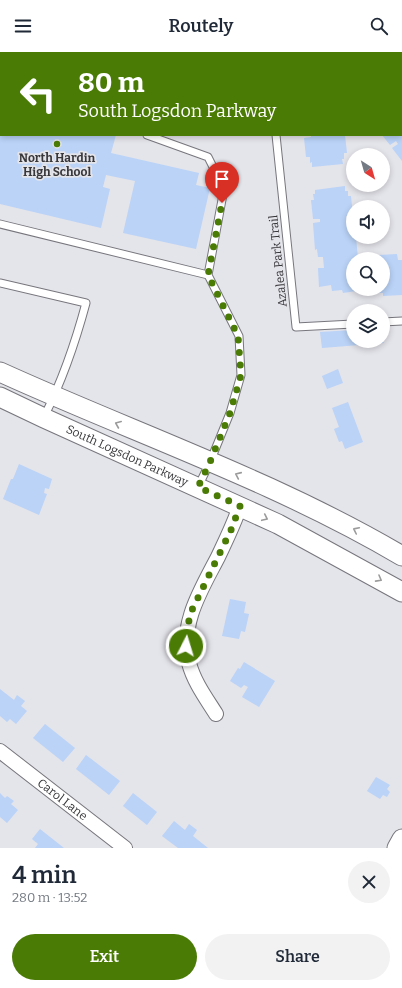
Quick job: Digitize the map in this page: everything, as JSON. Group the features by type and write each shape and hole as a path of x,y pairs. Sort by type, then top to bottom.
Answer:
{"main road":[{"name":"South Logsdon Parkway","path":"0,372 54,397 210,462 289,498 373,539 402,556"},
{"name":"South Logsdon Parkway","path":"0,397 278,524 402,592"},
{"path":"397,848 402,839"}],"street":[{"path":"216,714 195,679 189,663 186,646 187,629 191,612 231,530 240,506"},
{"name":"Carol Lane","path":"0,751 125,848"}],"lane":[{"path":"149,136 208,157 224,189 208,275 238,336 241,375 230,413 198,487"},
{"name":"Azalea Park Trail","path":"276,136 296,327 346,324"},
{"path":"0,224 208,275"},
{"path":"0,283 86,303 76,340 54,397 44,418"},
{"path":"390,322 402,321"}],"building":[{"name":"North Hardin High School","path":"0,136 116,136 111,153 199,173 196,185 210,188 196,249 123,233 135,181 106,175 103,187 110,189 101,228 0,204"},
{"path":"311,136 345,136 346,148 346,153 344,153 344,159 342,159 343,164 312,167 310,157 306,157 304,138"},
{"path":"383,136 402,136 402,161 392,148 398,144 396,141 390,145"},
{"path":"345,186 345,191 348,192 348,196 351,196 351,200 346,200 346,244 357,244 357,252 346,252 346,293 343,293 342,290 332,291 331,285 319,287 318,268 324,268 323,257 318,257 317,249 315,250 313,223 320,222 320,219 313,219 311,200 314,200 313,194 315,194 315,190"},
{"path":"390,254 397,254 398,260 402,260 402,295 390,296"},
{"path":"346,330 346,346 322,348 320,332"},
{"path":"338,369 343,383 327,389 322,376"},
{"path":"348,402 363,442 345,449 342,441 339,442 334,429 339,427 332,408"},
{"path":"19,464 52,479 49,489 45,488 44,493 47,494 39,515 3,499"},
{"path":"230,599 246,602 244,613 249,614 245,632 241,631 239,639 222,636"},
{"path":"244,662 275,681 259,707 242,697 248,687 244,685 241,688 230,681 238,668 240,669"},
{"path":"0,689 14,700 17,695 25,701 21,706 27,711 16,724 10,719 7,722 0,716"},
{"path":"45,724 75,748 63,762 33,738"},
{"path":"86,755 120,781 109,795 76,769"},
{"path":"376,777 390,785 387,789 390,792 387,797 383,795 380,799 367,791"},
{"path":"0,793 5,798 7,796 14,801 11,804 18,810 7,823 0,817"},
{"path":"133,793 157,812 147,825 123,806"},
{"path":"174,821 185,830 189,824 197,830 193,836 208,848 178,848 162,836"},
{"path":"40,829 64,848 35,848 38,844 32,839"}],"place":[{"name":"North Hardin High School","path":"57,144"}],"route":[{"path":"186,646 187,629 191,612 231,530 240,506 198,487 230,413 241,375 238,336 208,275 222,203"}]}
